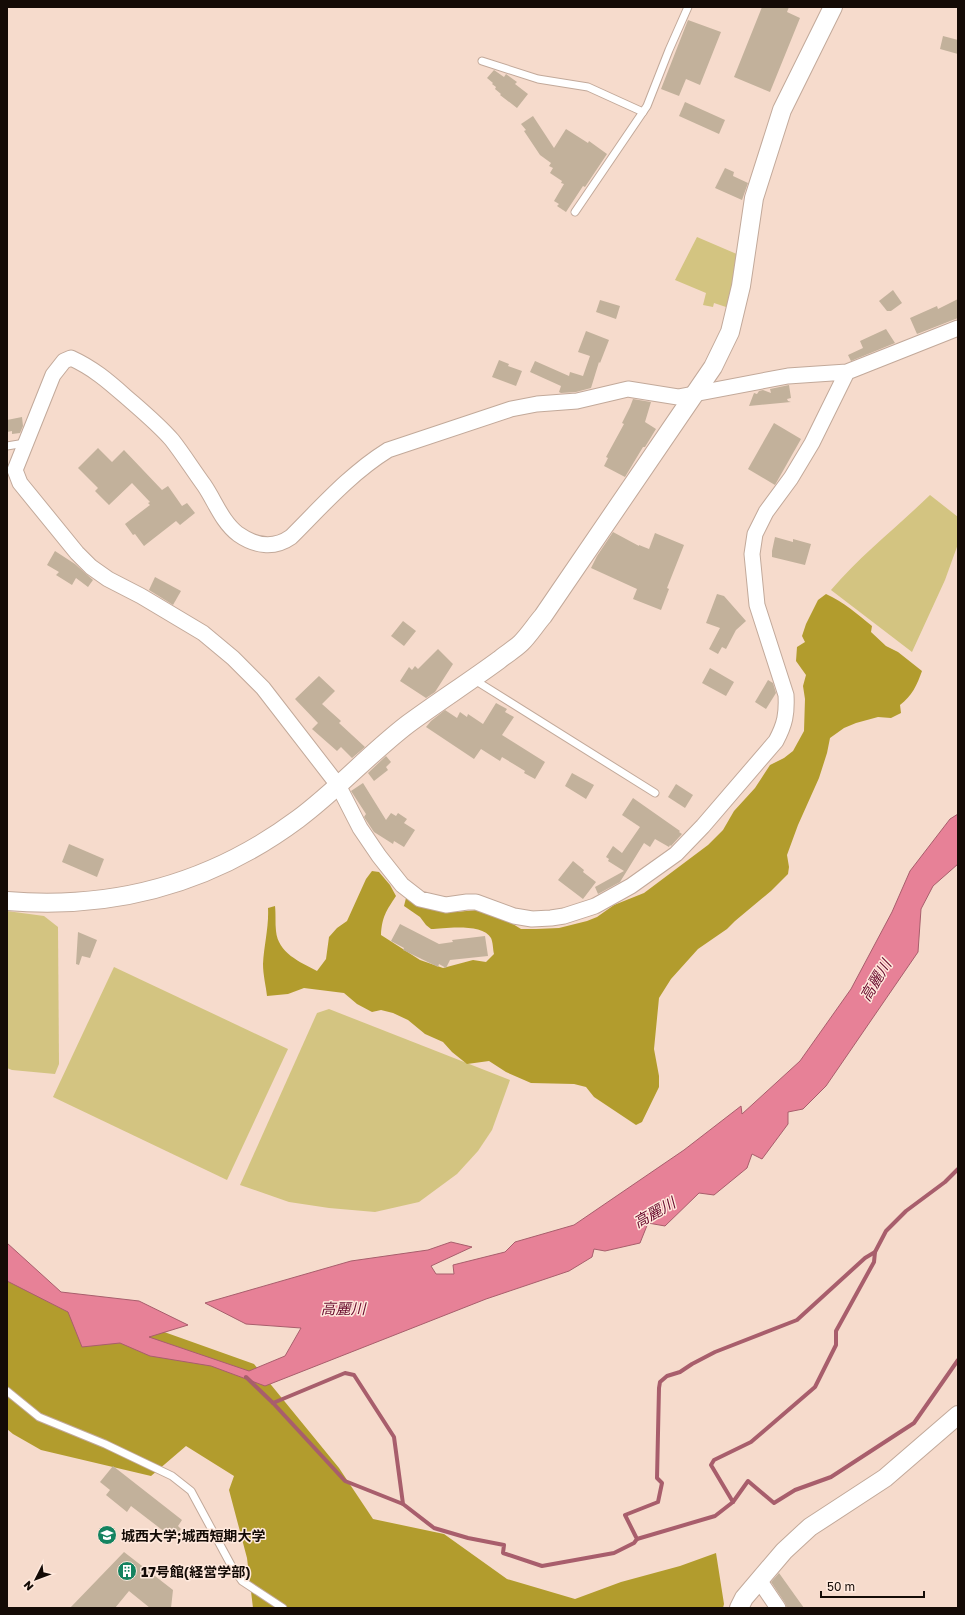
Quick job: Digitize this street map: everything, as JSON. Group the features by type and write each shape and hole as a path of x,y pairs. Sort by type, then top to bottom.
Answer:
{"street":[{"path":"7,901 61,904 108,899 143,892 186,880 215,868 257,847 299,818 408,724 473,679 521,643 543,616 713,368 730,332 742,286 754,198 782,110 833,7"},
{"path":"847,372 812,442 791,478 766,512 755,534 752,554 757,605 786,696 787,710 784,725 776,741 703,826 676,854 631,886 595,906 564,916 551,918 532,919 514,916 476,902 446,905 420,899 402,885 360,828 338,785 263,688 234,658 203,633 141,596 108,579 91,567 20,483 15,470 53,375 64,361 71,358 98,372 159,426 205,486 222,516 237,534 251,542 271,546 283,543 291,537 346,482 371,460 388,450 511,409 537,404 577,401 628,389 678,397 788,376 847,372 958,328"},
{"path":"739,1608 744,1598 759,1580 784,1552 810,1527 885,1478 958,1415"},
{"path":"759,1580 778,1608"}],"lane":[{"path":"575,212 643,112 688,7"},
{"path":"482,61 538,79 588,87 643,112"},
{"path":"7,446 25,443"},
{"path":"473,679 655,793"},
{"path":"7,1391 39,1417 105,1444 172,1476 191,1491 231,1565 242,1581 283,1608"}],"shaded area":[{"path":"697,237 739,255 729,308 714,303 713,307 703,305 706,293 675,280"},
{"path":"930,495 958,517 958,544 945,580 912,652 831,590 867,553"},
{"path":"826,594 856,613 872,626 871,632 886,646 898,652 922,671 914,690 900,705 901,713 891,718 878,717 856,723 844,728 830,738 819,778 798,825 787,855 789,867 788,874 771,891 727,929 698,949 671,979 659,998 654,1049 659,1076 659,1087 642,1122 636,1125 594,1097 586,1087 574,1084 531,1083 506,1072 489,1061 467,1064 452,1052 443,1042 425,1034 408,1020 393,1013 381,1010 372,1012 357,1004 344,993 304,988 288,994 267,996 263,964 268,922 268,908 275,906 276,931 278,939 285,951 297,960 317,971 326,959 329,937 337,928 347,921 366,879 372,871 379,872 390,885 396,896 385,914 382,923 381,935 420,960 443,968 473,960 486,962 494,954 491,938 487,933 472,928 454,927 431,929 420,917 404,906 406,898 418,906 439,911 455,912 478,910 508,921 521,929 536,929 559,928 587,921 597,917 614,905 644,893 708,845 723,830 734,811 755,788 770,765 784,758 793,751 804,731 805,699 803,686 806,675 796,661 797,647 805,642 802,636 806,624 818,600"},
{"path":"7,911 44,916 58,927 59,1064 55,1074 12,1070 7,1068"},
{"path":"114,967 288,1049 227,1180 53,1097"},
{"path":"329,1009 510,1080 492,1130 478,1151 457,1174 419,1202 375,1212 329,1208 289,1202 240,1185 317,1013"},
{"path":"7,1276 254,1364 339,1468 373,1519 444,1534 507,1579 575,1599 621,1582 680,1566 716,1553 724,1604 723,1608 253,1608 247,1558 229,1490 234,1476 186,1446 151,1476 41,1450 7,1429"}],"water":[{"name":"高麗川","path":"958,814 958,864 933,886 921,909 918,952 826,1086 803,1109 788,1112 788,1124 762,1159 752,1154 747,1168 714,1195 699,1193 665,1226 648,1223 640,1243 605,1251 594,1249 592,1257 569,1271 486,1299 265,1386 211,1366 150,1356 120,1343 82,1347 68,1312 7,1281 7,1243 61,1292 139,1301 188,1325 149,1337 249,1371 285,1356 301,1328 246,1324 205,1303 351,1261 428,1250 451,1242 472,1247 431,1266 436,1274 454,1274 453,1265 505,1252 515,1242 574,1225 684,1150 741,1106 742,1114 800,1061 851,989 892,912 910,871 950,819"}],"building":[{"path":"762,7 789,7 787,12 800,18 770,92 734,77"},
{"path":"688,20 721,32 700,85 686,79 679,96 661,89"},
{"path":"943,36 958,40 958,54 940,49"},
{"path":"494,70 504,77 506,74 517,82 515,84 528,94 517,108 500,95 501,94 495,89 496,87 492,84 493,83 487,78"},
{"path":"685,102 725,120 719,134 679,116"},
{"path":"533,116 554,148 566,129 588,143 589,141 607,154 566,212 557,206 559,204 554,201 564,184 550,173 553,168 549,166 551,163 540,155 521,124"},
{"path":"725,168 734,172 733,176 748,183 742,200 715,188"},
{"path":"893,290 902,303 891,311 887,311 879,301"},
{"path":"958,299 958,318 917,334 910,318 937,306 938,309"},
{"path":"600,300 620,306 616,319 596,312"},
{"path":"886,329 895,343 851,361 848,355 863,348 860,341"},
{"path":"586,331 609,340 600,363 599,362 591,388 576,392 561,393 559,392 561,386 530,372 535,361 569,376 570,372 583,376 590,356 578,352"},
{"path":"499,360 509,364 508,366 522,371 516,386 492,377"},
{"path":"789,385 791,398 787,399 791,402 749,406 754,393 757,394 759,391 763,390 771,393 770,389"},
{"path":"633,399 651,402 645,422 656,429 625,477 604,466 608,458 606,457 624,424 622,423"},
{"path":"22,417 23,426 20,433 12,434 12,431 7,432 7,420"},
{"path":"774,423 801,439 775,485 748,469"},
{"path":"98,448 112,462 124,450 162,490 168,486 182,506 187,503 195,513 180,525 176,521 144,546 125,524 150,505 148,503 150,502 132,483 109,505 95,491 98,488 78,468"},
{"path":"613,532 639,546 649,549 655,533 684,545 667,588 669,589 661,610 633,599 637,589 591,568"},
{"path":"775,537 793,542 793,539 811,544 805,565 772,557"},
{"path":"55,551 75,564 93,580 88,587 76,578 72,585 56,575 59,572 47,565"},
{"path":"155,577 181,591 173,605 149,590"},
{"path":"717,594 724,596 746,621 736,630 726,649 722,647 718,654 709,649 720,628 706,623"},
{"path":"403,621 416,631 404,646 391,636"},
{"path":"438,649 453,664 435,692 426,698 400,681 409,667 412,670 415,666 418,669"},
{"path":"710,668 734,682 726,696 702,683"},
{"path":"319,676 335,691 322,704 341,721 339,723 365,747 352,758 341,747 337,751 312,729 318,723 295,699"},
{"path":"768,680 773,683 776,693 766,709 755,702"},
{"path":"496,703 507,709 505,712 514,717 502,735 545,762 535,779 502,757 500,761 481,749 474,759 426,727 445,710 457,718 460,712 467,717 468,714 483,724"},
{"path":"386,756 391,762 386,767 388,770 374,781 368,773"},
{"path":"572,773 594,785 586,799 565,786"},
{"path":"363,783 386,820 391,813 396,816 398,813 407,819 404,823 415,830 404,847 394,841 393,844 374,832 364,817 366,814 351,791"},
{"path":"676,784 693,795 685,808 668,797"},
{"path":"633,798 680,831 679,832 682,834 669,847 655,839 650,847 644,843 620,882 598,894 595,887 624,871 608,861 609,859 606,857 613,846 622,853 640,827 622,815"},
{"path":"69,844 104,859 97,877 62,862"},
{"path":"573,861 584,870 583,872 596,882 583,899 558,880"},
{"path":"400,924 439,944 453,942 452,940 485,936 488,956 450,960 446,968 439,964 438,967 403,950 404,948 391,941"},
{"path":"78,932 97,940 90,958 82,956 79,965 76,964"},
{"path":"113,1466 182,1520 178,1526 181,1529 174,1539 131,1506 127,1512 106,1495 110,1490 100,1482"},
{"name":"17号館(経営学部)","path":"124,1552 173,1590 171,1608 150,1608 129,1591 115,1608 70,1608"},
{"path":"779,1573 804,1608 787,1608 771,1582"}],"waterway":[{"path":"273,1403 345,1373 354,1375 394,1437 403,1504 434,1528 468,1538 504,1545 503,1553 542,1566 614,1553 634,1543 637,1539 625,1515 658,1502 662,1483 657,1478 660,1382 667,1376 680,1372 715,1352 797,1320 865,1258 875,1252 886,1231 906,1211 945,1182 958,1169"},
{"path":"733,1502 711,1465 714,1460 751,1442 815,1387 836,1345 836,1331 874,1262 875,1252"},
{"path":"637,1539 715,1516 733,1502 748,1481 774,1503 795,1490 831,1477 914,1423 958,1360"},
{"path":"246,1377 273,1403 345,1481 403,1504"}],"place":[{"name":"城西大学;城西短期大学","path":"107,1535"},
{"name":"17号館(経営学部)","path":"127,1571"}]}
